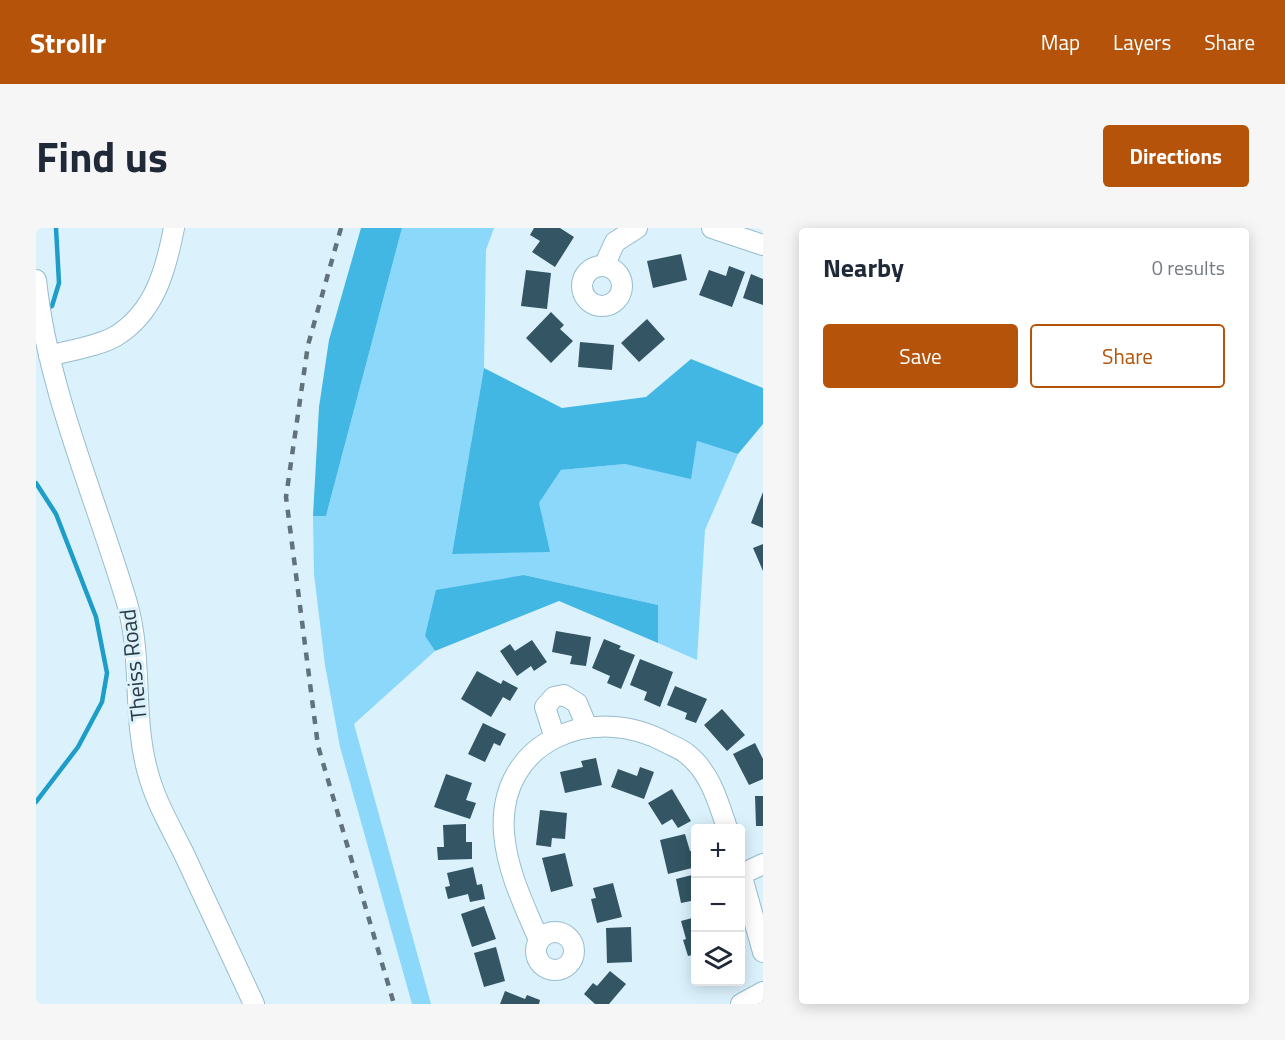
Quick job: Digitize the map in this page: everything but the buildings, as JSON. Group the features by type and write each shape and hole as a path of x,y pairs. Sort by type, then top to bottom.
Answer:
{"street":[{"path":"49,356 107,340 128,327 158,288 174,228"},
{"path":"604,266 615,242 637,228"},
{"path":"712,228 763,245"},
{"name":"Theiss Road","path":"36,280 49,356 69,428 129,610 135,651 139,726 147,772 166,820 254,1004"},
{"path":"555,738 545,707 554,697 564,695 577,703 587,727"},
{"path":"539,940 510,871 504,831 506,805 518,772 529,755 555,738 569,730 587,727 616,726 646,732 687,754 712,783 726,824"},
{"path":"745,871 763,864"},
{"path":"743,878 763,952"},
{"path":"741,1004 763,992"}],"shaded area":[{"path":"361,228 402,228 326,516 313,516 319,407 329,340"},
{"path":"402,228 494,228 486,250 484,368 452,554 539,503 561,470 625,464 690,478 697,441 738,454 705,530 697,660 658,643 658,605 524,575 425,636 435,651 354,724 431,1004 412,1004 340,747 325,665 314,574 313,516 326,516"},
{"path":"691,359 763,388 763,424 738,454 697,441 691,479 625,464 561,470 539,503 550,552 452,554 484,368 562,408 646,397"},
{"path":"524,575 658,605 658,643 559,601 435,651 425,636 436,590"}],"waterway":[{"path":"45,309 52,306 59,283 56,228"},
{"path":"36,483 56,514 96,617 107,673 102,702 78,747 36,802"}],"railway":[{"path":"341,228 308,345 286,497 318,746 394,1004"}]}
